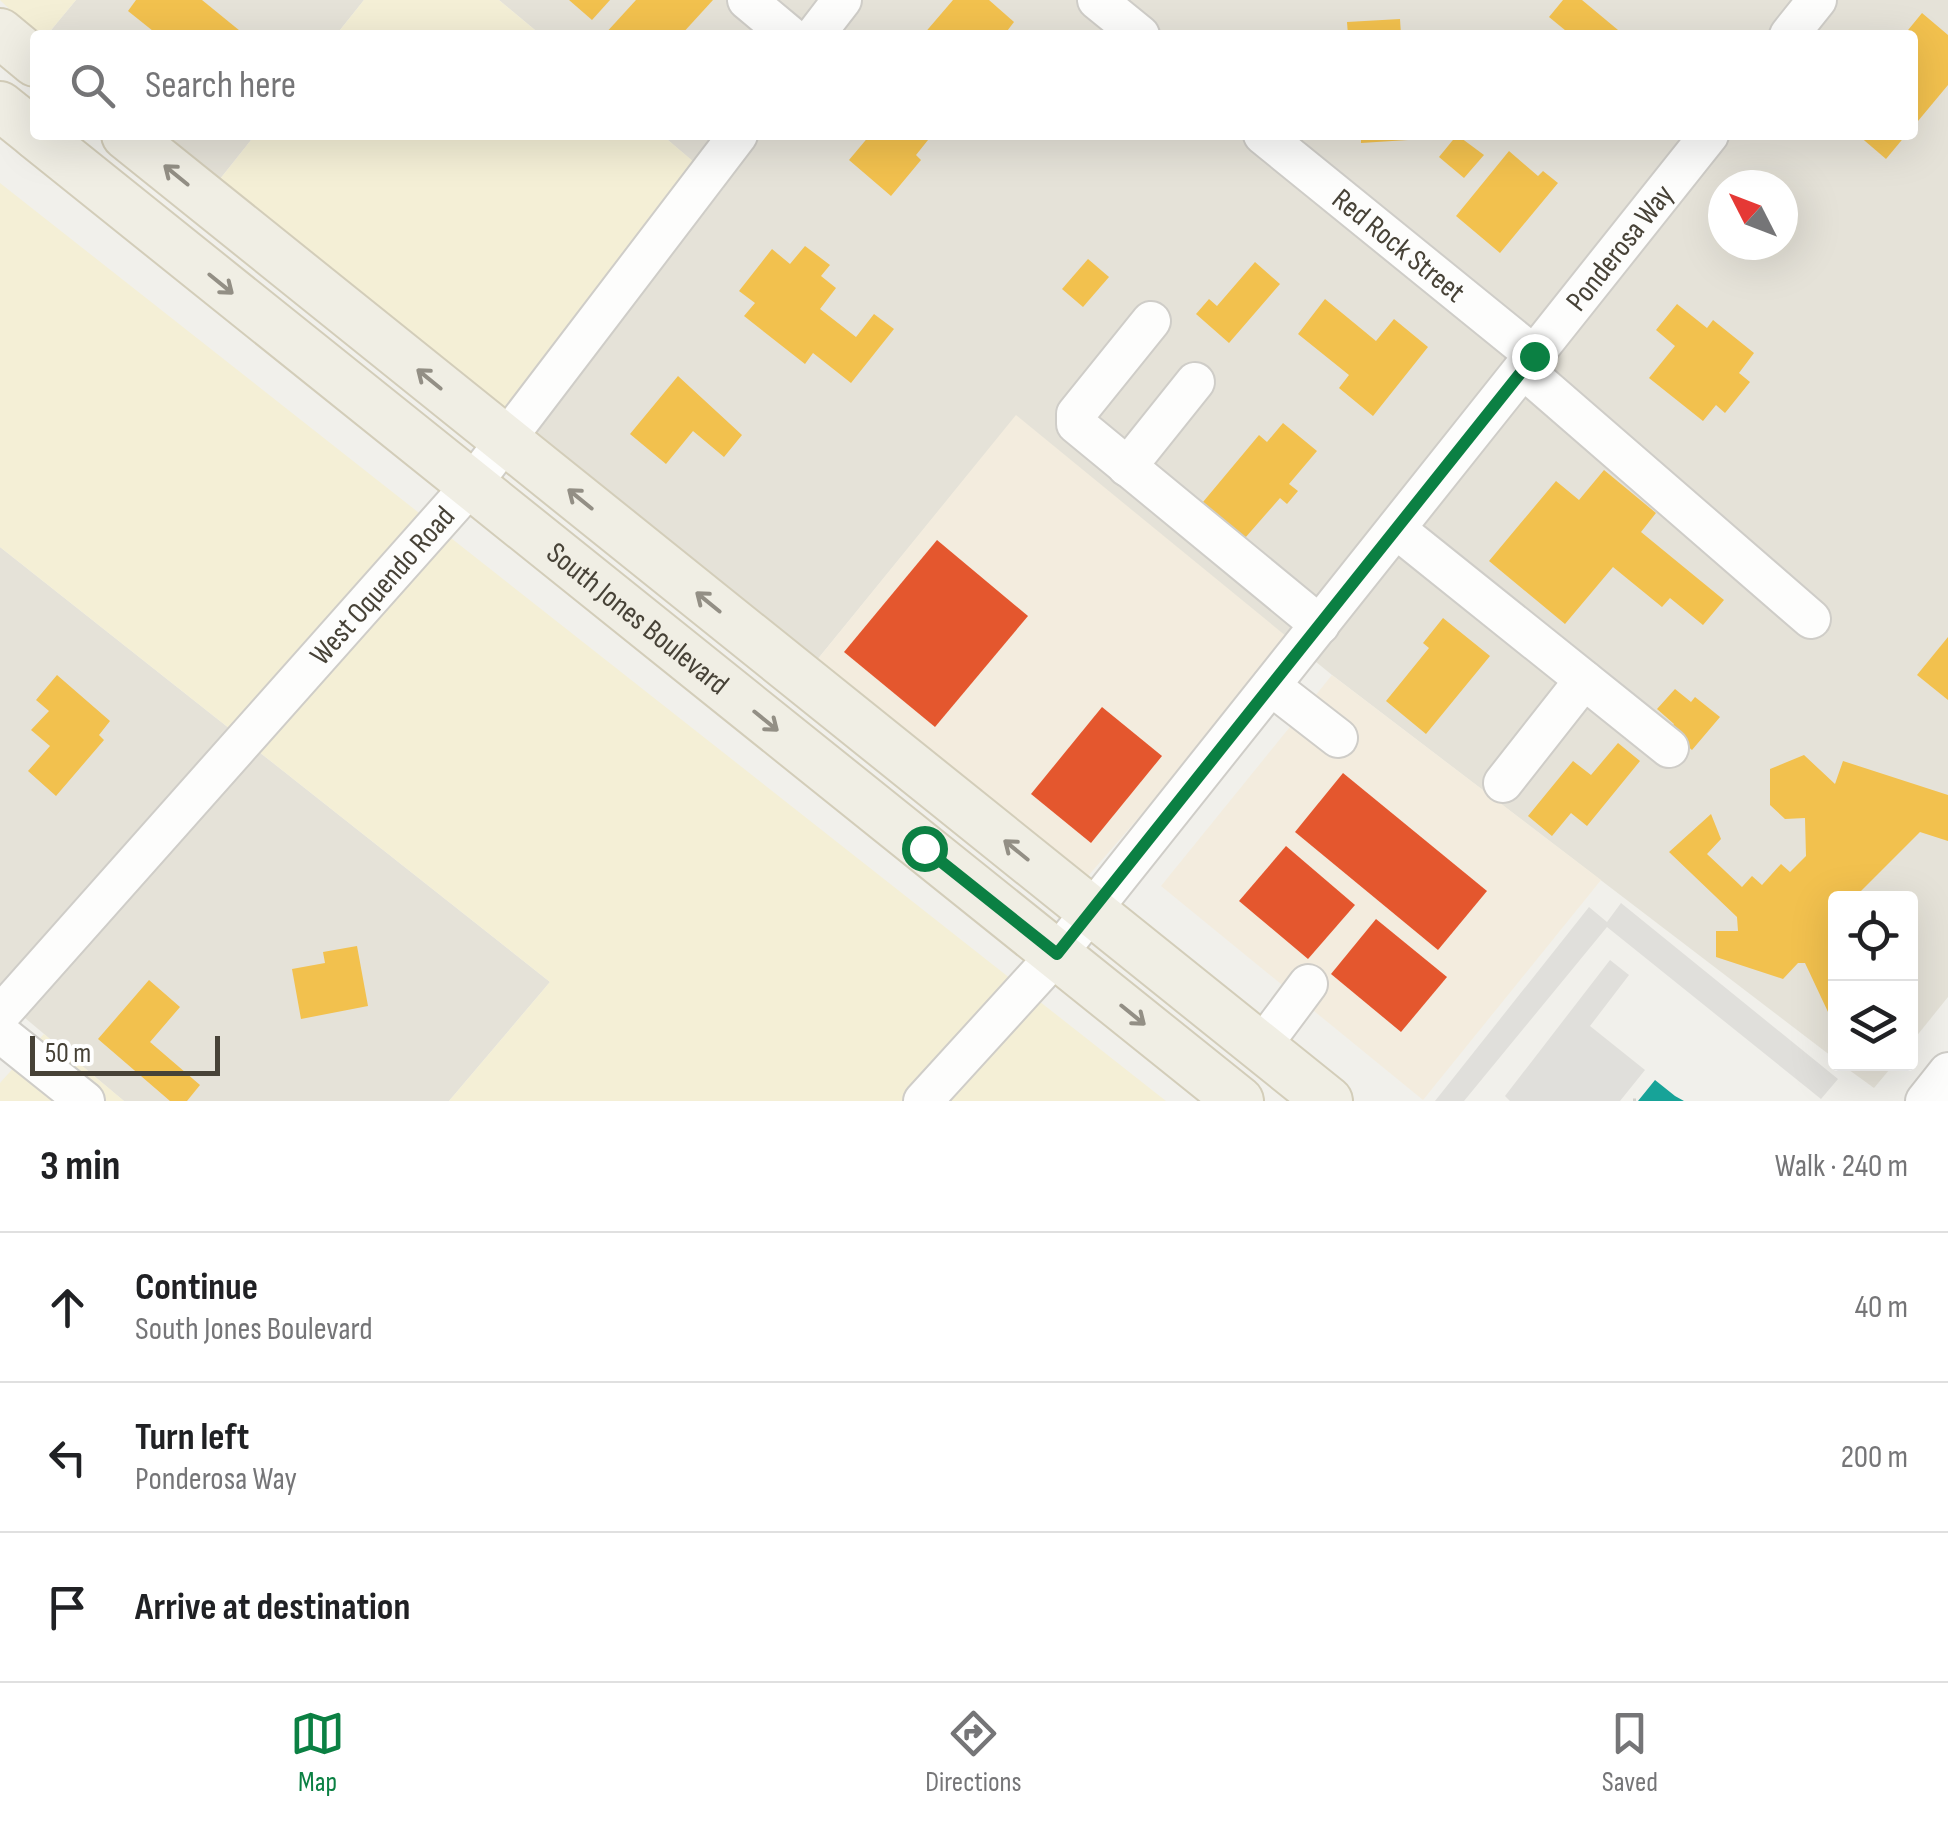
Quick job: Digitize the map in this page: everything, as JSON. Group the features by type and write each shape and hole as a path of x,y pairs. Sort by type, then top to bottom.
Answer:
{"main road":[{"path":"0,34 30,58"},
{"name":"South Jones Boulevard","path":"0,106 30,129"},
{"name":"South Jones Boulevard","path":"43,140 1239,1101"},
{"name":"South Jones Boulevard","path":"132,140 1328,1101"}],"street":[{"path":"747,0 783,30"},
{"path":"820,30 842,0"},
{"path":"1097,0 1134,30"},
{"path":"1793,30 1817,0"},
{"name":"West Oquendo Road","path":"0,1015 472,484 734,140"},
{"name":"Red Rock Street","path":"1269,140 1529,362 1811,619"},
{"name":"Ponderosa Way","path":"923,1101 1092,911 1705,140"},
{"path":"1151,321 1076,414 1082,432 1320,624"},
{"path":"1127,467 1195,382"},
{"path":"1396,528 1669,748"},
{"path":"1503,783 1584,680"},
{"path":"1270,686 1338,738"},
{"path":"1261,1047 1308,984"},
{"path":"0,1032 85,1101"},
{"path":"1925,1101 1948,1072"}],"shaded area":[{"path":"76,0 364,0 340,30 51,30"},
{"path":"499,0 1948,0 1948,997 1918,1034 1918,891 1828,891 1828,1054 1332,675 1016,416 808,671 520,443 724,188 668,140 1918,140 1918,30 535,30"},
{"path":"170,140 251,140 220,179"},
{"path":"1016,415 1292,641 1082,883 808,671"},
{"path":"0,547 550,982 449,1101 124,1101 0,997"},
{"path":"1332,675 1601,880 1423,1100 1161,886"},
{"path":"1621,903 1838,1079 1821,1099 1607,927 1464,1101 1435,1101 1589,907 1607,922"},
{"path":"1610,960 1629,975 1590,1026 1645,1070 1620,1101 1510,1101 1505,1096"},
{"path":"1851,1071 1888,1071 1874,1088"}],"sand":[{"path":"0,0 76,0 51,30 31,30"},
{"path":"364,0 499,0 535,30 340,30"},
{"path":"251,140 668,140 694,162 496,420 220,179"},
{"path":"0,183 1166,1101 449,1101 550,982 0,547"},
{"path":"44,1034 124,1101 0,1101 0,1083"}],"building: Homes":[{"path":"136,0 202,0 239,30 152,30 128,11"},
{"path":"569,0 610,0 592,20"},
{"path":"636,0 713,0 686,30 609,30"},
{"path":"953,0 989,0 1014,22 1008,30 927,30"},
{"path":"1563,0 1582,0 1618,30 1565,30 1549,17"},
{"path":"1922,13 1948,35 1948,85 1918,121 1918,30 1908,30"},
{"path":"1400,19 1401,30 1348,30 1347,22"},
{"path":"866,140 928,140 916,155 921,160 891,196 849,160"},
{"path":"1361,140 1408,140 1361,143"},
{"path":"1453,140 1464,140 1484,155 1464,178 1439,157"},
{"path":"1864,140 1902,140 1886,159"},
{"path":"1509,151 1538,176 1543,171 1558,183 1500,253 1456,216"},
{"path":"805,246 830,265 821,276 836,288 820,309 856,337 874,314 894,329 851,383 813,353 805,364 744,316 755,303 739,291 772,249 790,264"},
{"path":"1088,259 1109,277 1083,307 1062,289"},
{"path":"1255,262 1280,284 1229,343 1196,314 1209,299 1217,306"},
{"path":"1325,299 1376,341 1394,319 1428,347 1373,416 1339,388 1349,375 1298,334"},
{"path":"1677,304 1707,328 1713,320 1754,353 1739,373 1750,382 1725,413 1716,405 1703,421 1649,378 1675,346 1656,330"},
{"path":"678,376 742,435 724,457 693,431 666,464 630,434"},
{"path":"1283,423 1317,451 1289,484 1298,491 1287,504 1280,498 1245,538 1203,502 1259,435 1267,442"},
{"path":"1604,470 1656,513 1641,532 1724,600 1703,625 1670,598 1662,607 1613,567 1565,624 1489,561 1556,481 1579,500"},
{"path":"1443,618 1490,656 1426,734 1386,701 1429,648 1423,643"},
{"path":"1948,637 1948,700 1917,675"},
{"path":"57,675 110,721 99,735 104,740 56,796 28,771 50,746 31,730 49,711 36,700"},
{"path":"1675,689 1691,702 1695,697 1720,717 1692,750 1669,730 1674,724 1657,709"},
{"path":"1618,743 1640,761 1587,826 1571,813 1552,836 1528,816 1573,761 1591,775"},
{"path":"1804,755 1835,784 1843,761 1948,795 1948,841 1920,832 1861,891 1828,891 1828,1012 1805,963 1798,963 1783,979 1716,957 1716,931 1738,931 1737,917 1669,852 1711,814 1721,839 1707,854 1742,887 1752,876 1762,885 1781,864 1790,872 1806,856 1805,818 1785,819 1770,805 1770,769"},
{"path":"357,946 368,1006 301,1019 292,969 325,963 323,952"},
{"path":"149,980 180,1007 150,1042 200,1085 187,1101 170,1101 98,1039"}],"building: Shops":[{"path":"937,540 1028,616 935,727 844,652"},
{"path":"1102,707 1162,756 1091,843 1031,794"},
{"path":"1343,773 1487,891 1438,950 1295,832"},
{"path":"1286,846 1355,905 1308,959 1239,901"},
{"path":"1376,919 1447,977 1401,1032 1331,974"}],"building: Public":[{"path":"1655,1080 1675,1096 1684,1101 1638,1101"}],"route":[{"path":"924,848 1057,954 1534,356"}]}
